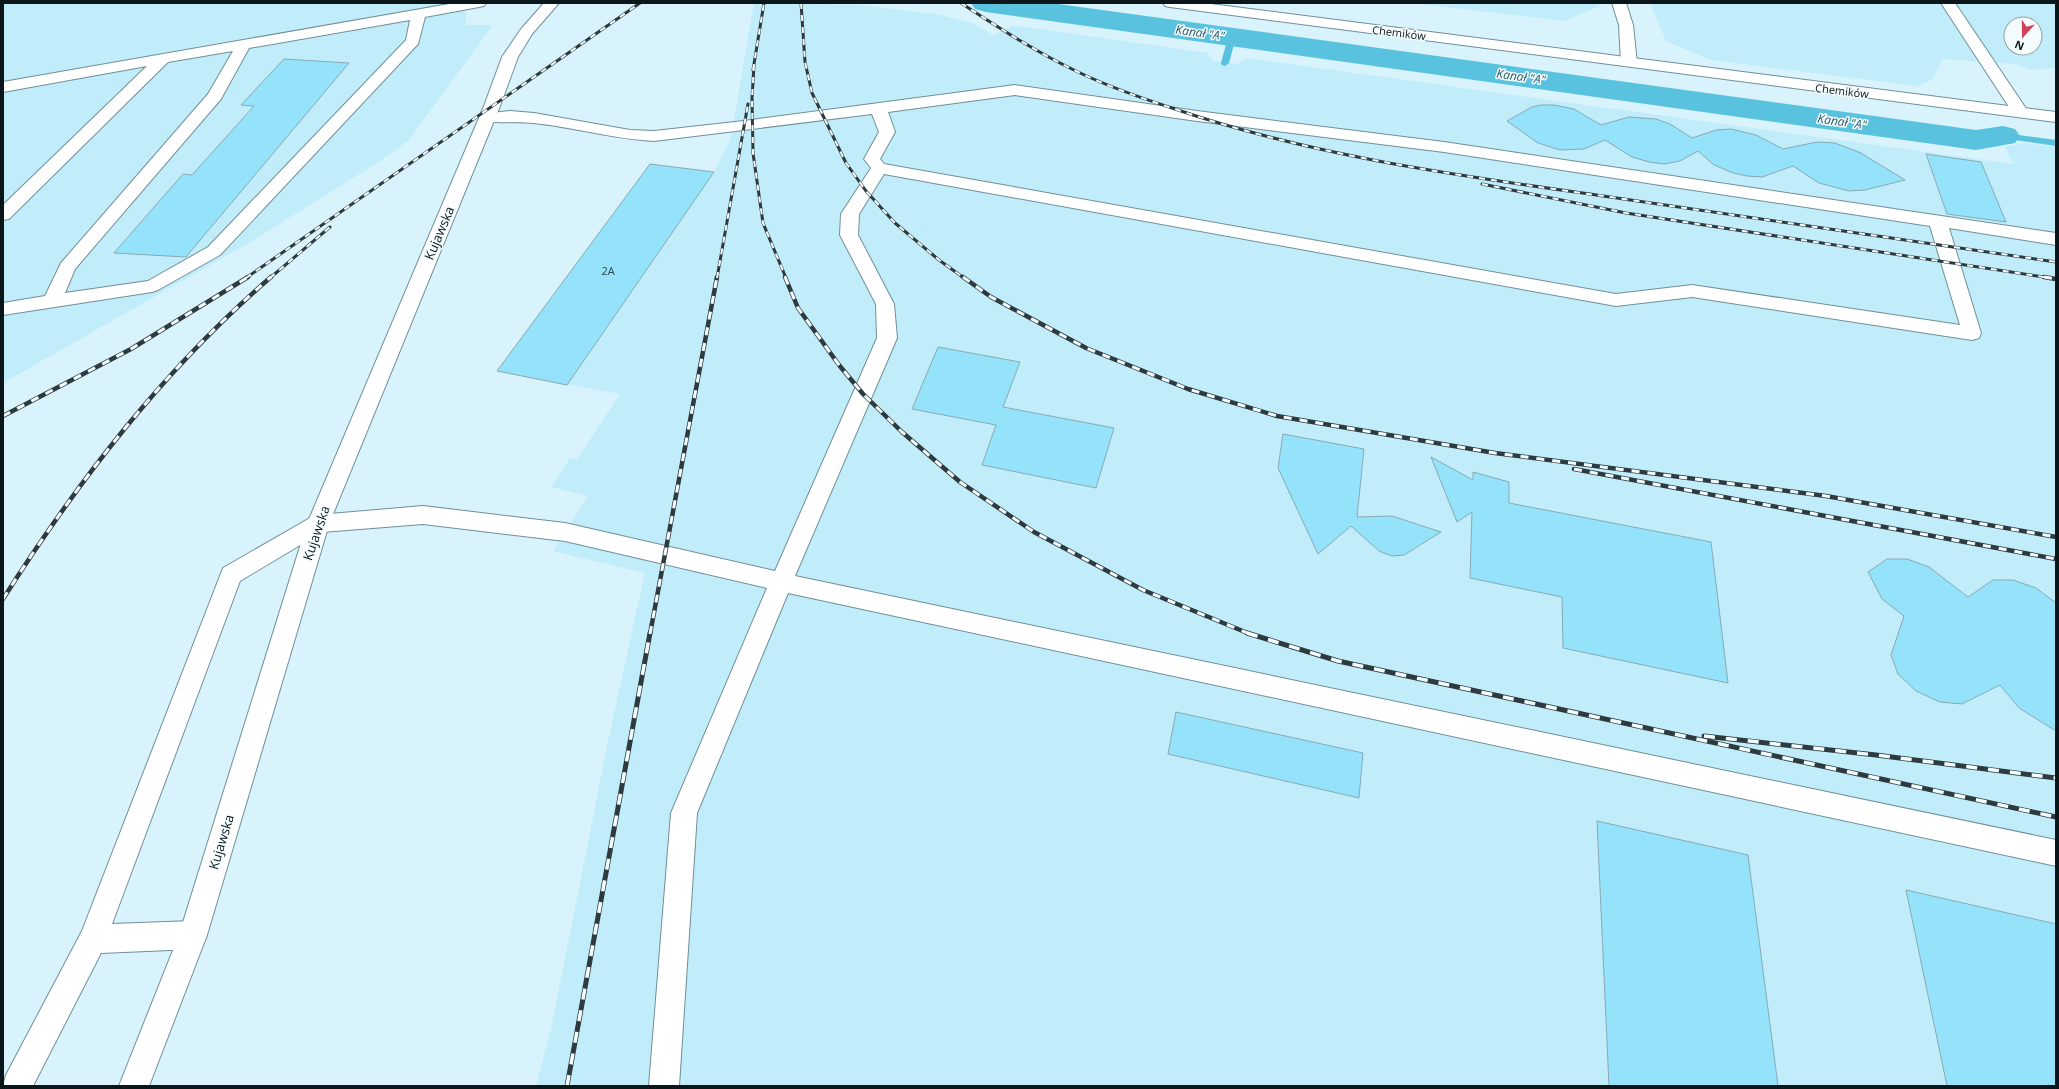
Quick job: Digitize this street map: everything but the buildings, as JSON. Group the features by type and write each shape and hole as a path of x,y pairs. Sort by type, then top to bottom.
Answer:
{"street":[{"path":"3,86 243,46 480,3"},
{"name":"Kujawska","path":"134,1086 193,934 318,524 487,117 510,57 526,32 552,3"},
{"name":"Chemików","path":"1170,3 2056,117"},
{"path":"1619,3 1626,25 1629,63"},
{"path":"1948,3 2021,113"},
{"path":"3,309 52,300 152,286 214,251 413,41 418,14"},
{"path":"52,300 67,267 215,96 243,46"},
{"path":"3,215 164,58"},
{"path":"487,117 510,116 534,118 630,135 654,136 744,126 1015,90 1197,116 1444,147 2056,239"},
{"path":"878,107 887,132 872,159 879,168 1616,300 1692,291 1972,333 1938,222"},
{"path":"664,1086 684,813 781,582 887,338 885,304 849,235 850,214 879,168"},
{"path":"17,1086 93,939 231,575 318,524 423,515 565,532 781,582 2056,853"},
{"path":"93,939 193,934"}],"shaded area":[{"path":"3,3 466,3 466,25 493,25 408,141 374,165 247,244 3,383"},
{"path":"754,3 861,5 941,15 975,24 993,35 1012,26 1025,27 1208,53 1213,61 1237,64 1246,58 2013,164 2005,147 2025,143 2056,147 2056,1086 536,1086 551,1029 609,736 645,573 553,551 588,496 551,487 570,458 577,459 620,394 497,371 650,164 714,172 729,142 733,126"},
{"path":"1412,3 1599,3 1600,6 1565,21"},
{"path":"1650,3 2056,3 2056,68 2031,70 2015,64 1942,59 1933,79 1918,86 1711,60 1666,41"}],"waterway":[{"name":"Kanał \"A\"","path":"986,3 1976,140 2003,136"},
{"path":"1225,63 1232,37"},
{"name":"Kanał \"A\"","path":"2003,136 2056,143"}],"railway":[{"path":"246,278 640,3"},
{"path":"753,70 764,3"},
{"path":"801,3 805,62 812,93 846,163 866,191 895,223 939,260 964,278"},
{"path":"961,3 1030,47 1086,76 1175,109 1228,126 1281,140 1445,173 2056,262"},
{"path":"754,65 752,98 753,153 763,223 786,278"},
{"path":"717,278 748,104"},
{"path":"1482,184 1626,213 2050,278"},
{"path":"270,278 330,227"},
{"path":"3,416 131,349 248,277"},
{"path":"3,599 61,512 125,428 159,388 195,350 232,312 271,277"},
{"path":"650,634 717,277"},
{"path":"785,277 798,308 839,365 863,394 902,432 960,482 1034,532 1143,590 1249,634"},
{"path":"963,277 991,297 1086,348 1188,389 1277,416 1495,453 1826,496 2056,537"},
{"path":"2044,277 2050,278"},
{"path":"2050,278 2056,279"},
{"path":"1574,469 2056,559"},
{"path":"567,1086 650,633"},
{"path":"1249,634 1338,661 2056,817"},
{"path":"1704,736 1876,755 2056,778"}]}
